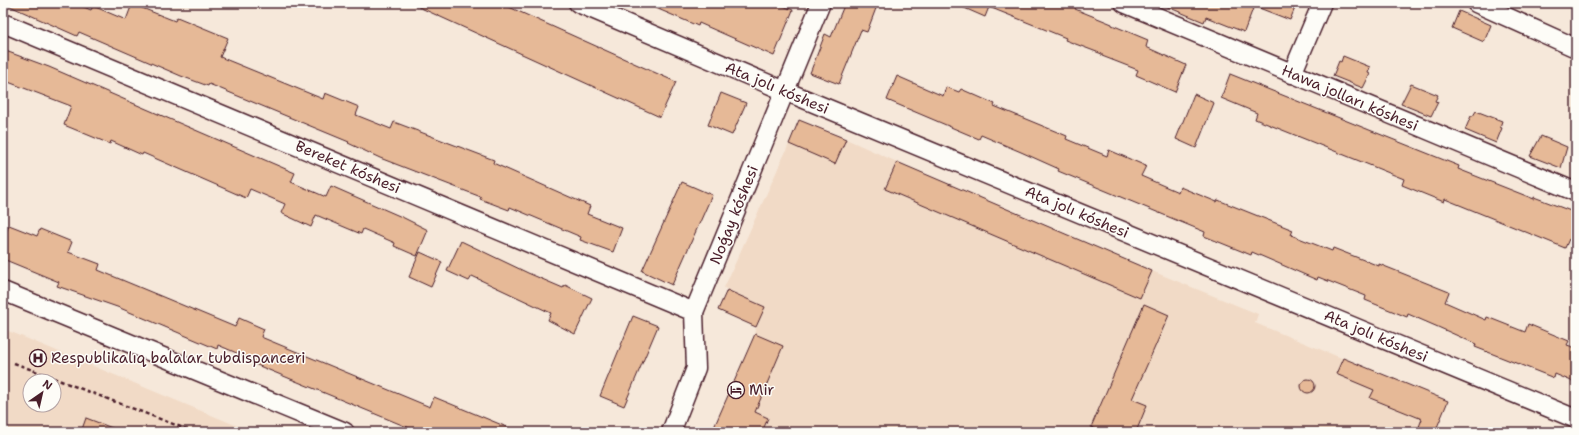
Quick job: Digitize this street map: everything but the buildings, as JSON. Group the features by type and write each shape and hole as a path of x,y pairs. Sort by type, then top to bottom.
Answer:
{"street":[{"name":"Ata jolı kóshesi","path":"578,3 785,91 1576,419"},
{"name":"Noǵay kóshesi","path":"671,432 696,368 694,312 821,3"},
{"name":"Hawa jolları kóshesi","path":"1124,3 1576,192"},
{"path":"1292,74 1322,3"},
{"path":"1476,3 1576,48"},
{"name":"Bereket kóshesi","path":"3,23 694,312"},
{"path":"3,291 345,432"}],"path":[{"path":"14,363 194,432"}],"shaded area":[{"path":"846,139 897,162 885,189 1140,298 1152,271 1258,314 1255,323 1381,374 1371,398 1437,426 1435,432 762,432 768,418 755,411 783,346 754,333 765,307 724,288 789,144 835,164"},
{"name":"Respublikalıq balalar tubdispanceri","path":"3,329 16,334 252,432 3,432"}],"place":[{"name":"Respublikalıq balalar tubdispanceri","path":"38,358"},
{"name":"Mir","path":"736,390"}]}
